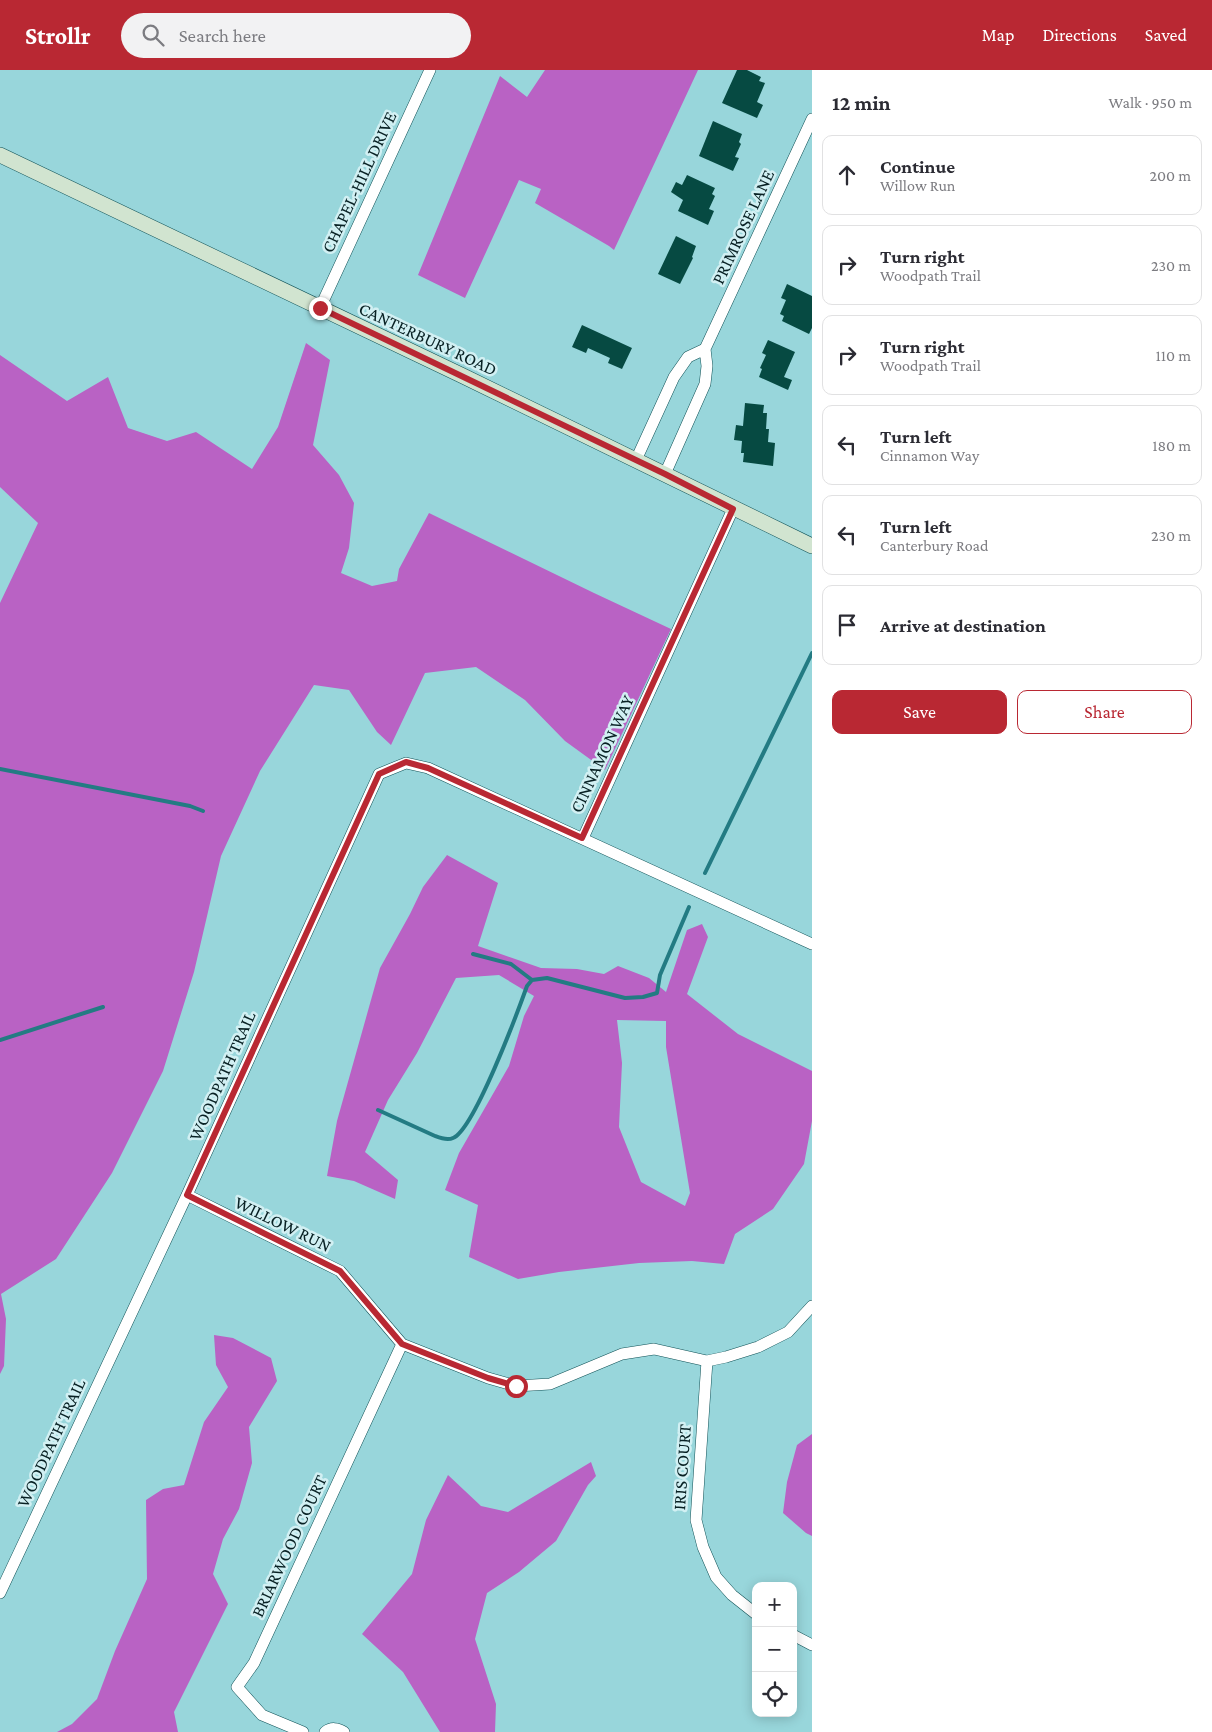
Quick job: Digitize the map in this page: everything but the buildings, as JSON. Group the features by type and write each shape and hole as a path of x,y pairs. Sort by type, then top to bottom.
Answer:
{"street":[{"name":"CHAPEL-HILL DRIVE","path":"320,308 430,70"},
{"name":"PRIMROSE LANE","path":"665,474 705,384 707,366 705,349 812,119"},
{"name":"CANTERBURY ROAD","path":"0,155 812,546"},
{"path":"636,460 674,377 688,357 705,349"},
{"name":"CINNAMON WAY","path":"733,509 582,838 812,944"},
{"name":"WOODPATH TRAIL","path":"0,1593 187,1195 379,774 406,762 428,768 582,838"},
{"name":"WILLOW RUN","path":"187,1195 340,1271 402,1344 488,1378 516,1386 550,1384 622,1354 654,1349 707,1361 758,1347 788,1332 812,1306"},
{"name":"BRIARWOOD COURT","path":"303,1732 262,1715 237,1687 254,1663 402,1344"},
{"name":"IRIS COURT","path":"707,1361 696,1520 703,1547 716,1577 732,1595 752,1611"},
{"path":"797,1637 812,1645"},
{"path":"325,1732 331,1729 344,1732"}],"shaded area":[{"path":"545,70 698,70 614,250 535,203 541,189 519,180 465,298 418,275 500,76 527,97"},
{"path":"306,343 330,360 313,445 339,475 354,503 349,548 341,573 372,586 397,581 399,569 429,513 671,629 605,770 565,741 525,700 476,667 425,673 391,745 377,732 349,690 314,685 260,771 221,856 194,972 163,1071 112,1173 56,1259 1,1294 6,1319 4,1366 0,1374 0,603 38,523 0,487 0,355 67,401 108,377 128,428 167,441 196,432 252,469 278,427"},
{"path":"447,855 498,883 478,946 541,968 577,969 604,974 618,966 649,978 666,992 687,930 702,924 708,937 687,994 738,1034 812,1071 812,1121 804,1164 773,1209 735,1234 724,1264 692,1261 639,1263 559,1272 518,1279 469,1257 478,1205 445,1190 459,1153 509,1066 524,1016 534,996 499,975 456,978 417,1053 388,1100 365,1152 398,1180 395,1199 354,1181 327,1176 337,1121 380,968 423,887","holes":["617,1020 666,1021 666,1047 690,1193 685,1206 641,1182 619,1127 622,1063"]},
{"path":"214,1335 233,1338 271,1358 277,1381 249,1427 252,1463 239,1509 223,1539 213,1574 228,1604 174,1712 178,1732 57,1732 72,1724 97,1699 115,1651 147,1579 146,1500 163,1489 184,1485 204,1422 228,1387 216,1365"},
{"path":"812,1434 812,1536 783,1513 787,1482 797,1445"},
{"path":"591,1462 596,1476 588,1485 556,1541 519,1572 487,1593 475,1639 496,1704 495,1732 440,1732 403,1672 362,1634 412,1574 426,1520 448,1475 481,1506 508,1512"}],"waterway":[{"path":"705,873 812,653"},
{"path":"0,769 190,806 203,811"},
{"path":"378,1110 439,1138 453,1138 462,1130 483,1093 527,986 532,980 547,978 625,998 643,997 657,993 660,975 689,907"},
{"path":"473,954 511,964 532,980"},
{"path":"0,1040 103,1007"}],"route":[{"path":"320,308 665,474 733,509 582,838 428,768 406,762 379,774 187,1195 340,1271 402,1344 488,1378 516,1386"}]}
